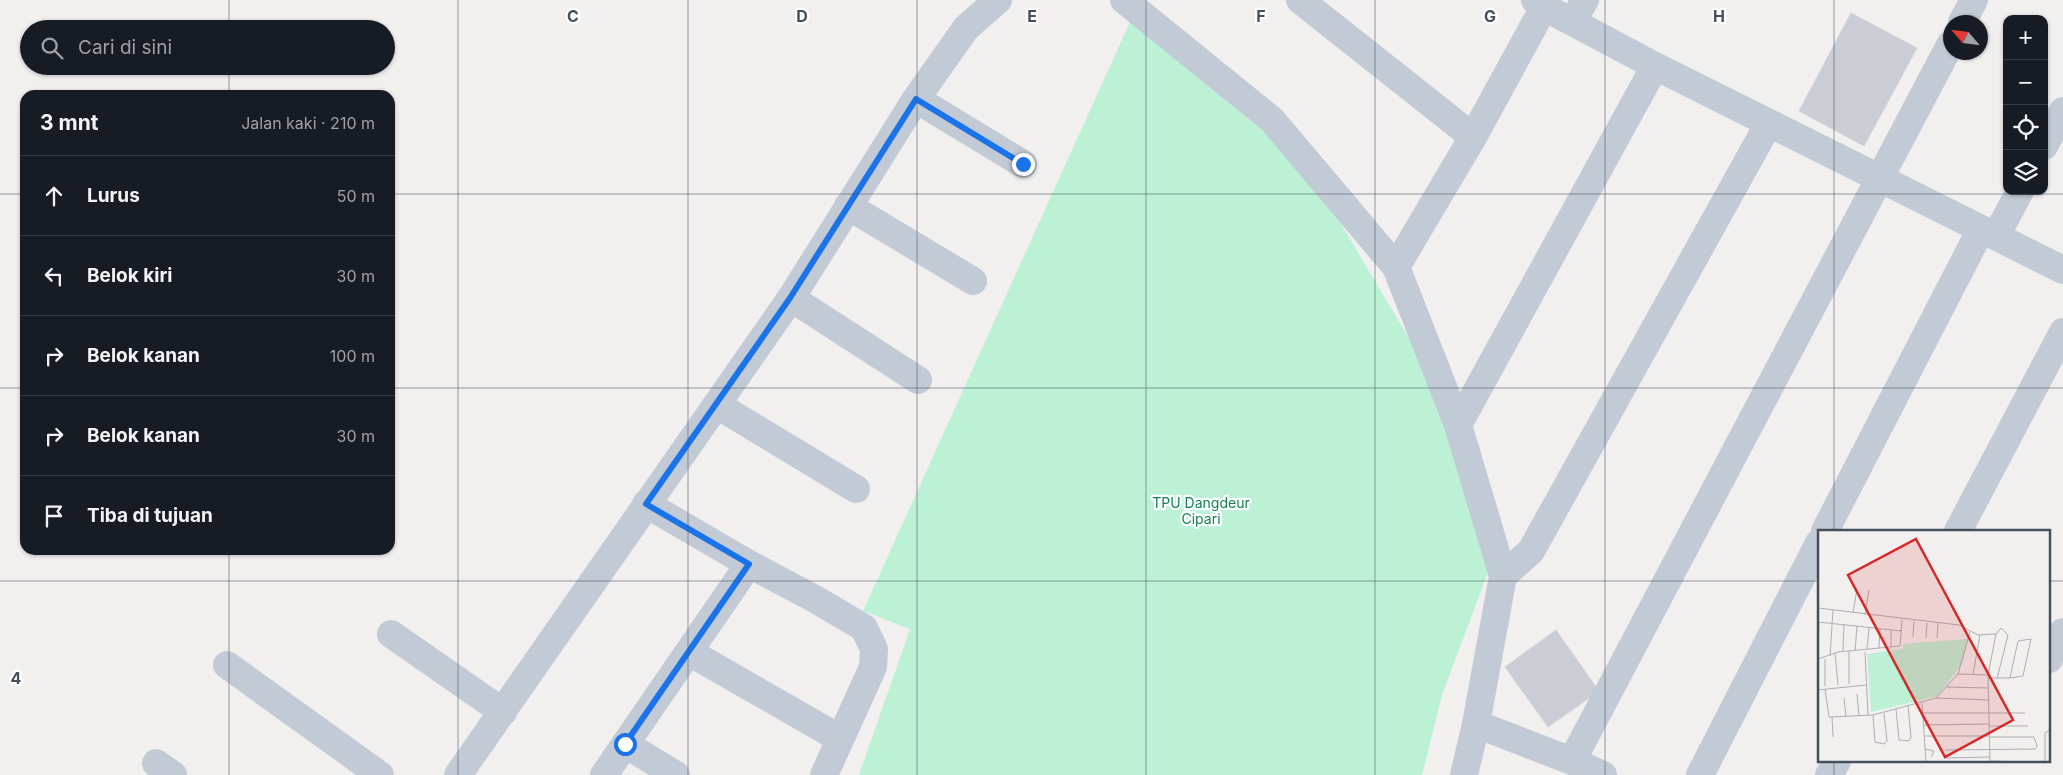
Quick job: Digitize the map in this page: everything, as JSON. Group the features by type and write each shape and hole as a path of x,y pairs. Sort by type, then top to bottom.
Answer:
{"street":[{"path":"458,775 790,298 916,99 966,28 998,0"},
{"path":"1124,0 1272,120 1396,267 1458,425 1504,576 1476,724 1464,775"},
{"path":"1300,0 1473,137"},
{"path":"1966,15 1974,0"},
{"path":"1396,267 1473,137 1540,3 1579,11 1655,66 2063,270"},
{"path":"1572,761 1943,58"},
{"path":"1458,425 1655,66"},
{"path":"916,99 1023,164"},
{"path":"2048,139 2063,111"},
{"path":"1504,576 1531,551 1769,123"},
{"path":"1826,530 1989,232 2017,195"},
{"path":"848,206 973,281"},
{"path":"790,298 918,380"},
{"path":"1959,530 2063,332"},
{"path":"717,405 856,489"},
{"path":"646,504 864,628 874,648 873,667 839,738 824,775"},
{"path":"1700,775 1818,545"},
{"path":"604,775 749,564"},
{"path":"2050,657 2063,632"},
{"path":"391,634 503,712"},
{"path":"689,652 839,738"},
{"path":"227,665 380,775"},
{"path":"1476,724 1603,775"},
{"path":"625,744 676,775"},
{"path":"1830,775 1836,762"}],"green space":[{"name":"TPU Dangdeur Cipari","path":"1130,22 1307,167 1450,407 1495,554 1442,695 1422,775 859,775 910,629 863,611"}],"building":[{"path":"1851,13 1917,48 1864,146 1799,111"},
{"path":"1556,630 1599,691 1548,727 1505,667"}],"route":[{"path":"625,744 749,564 646,504 790,298 916,99 1023,164"}]}
